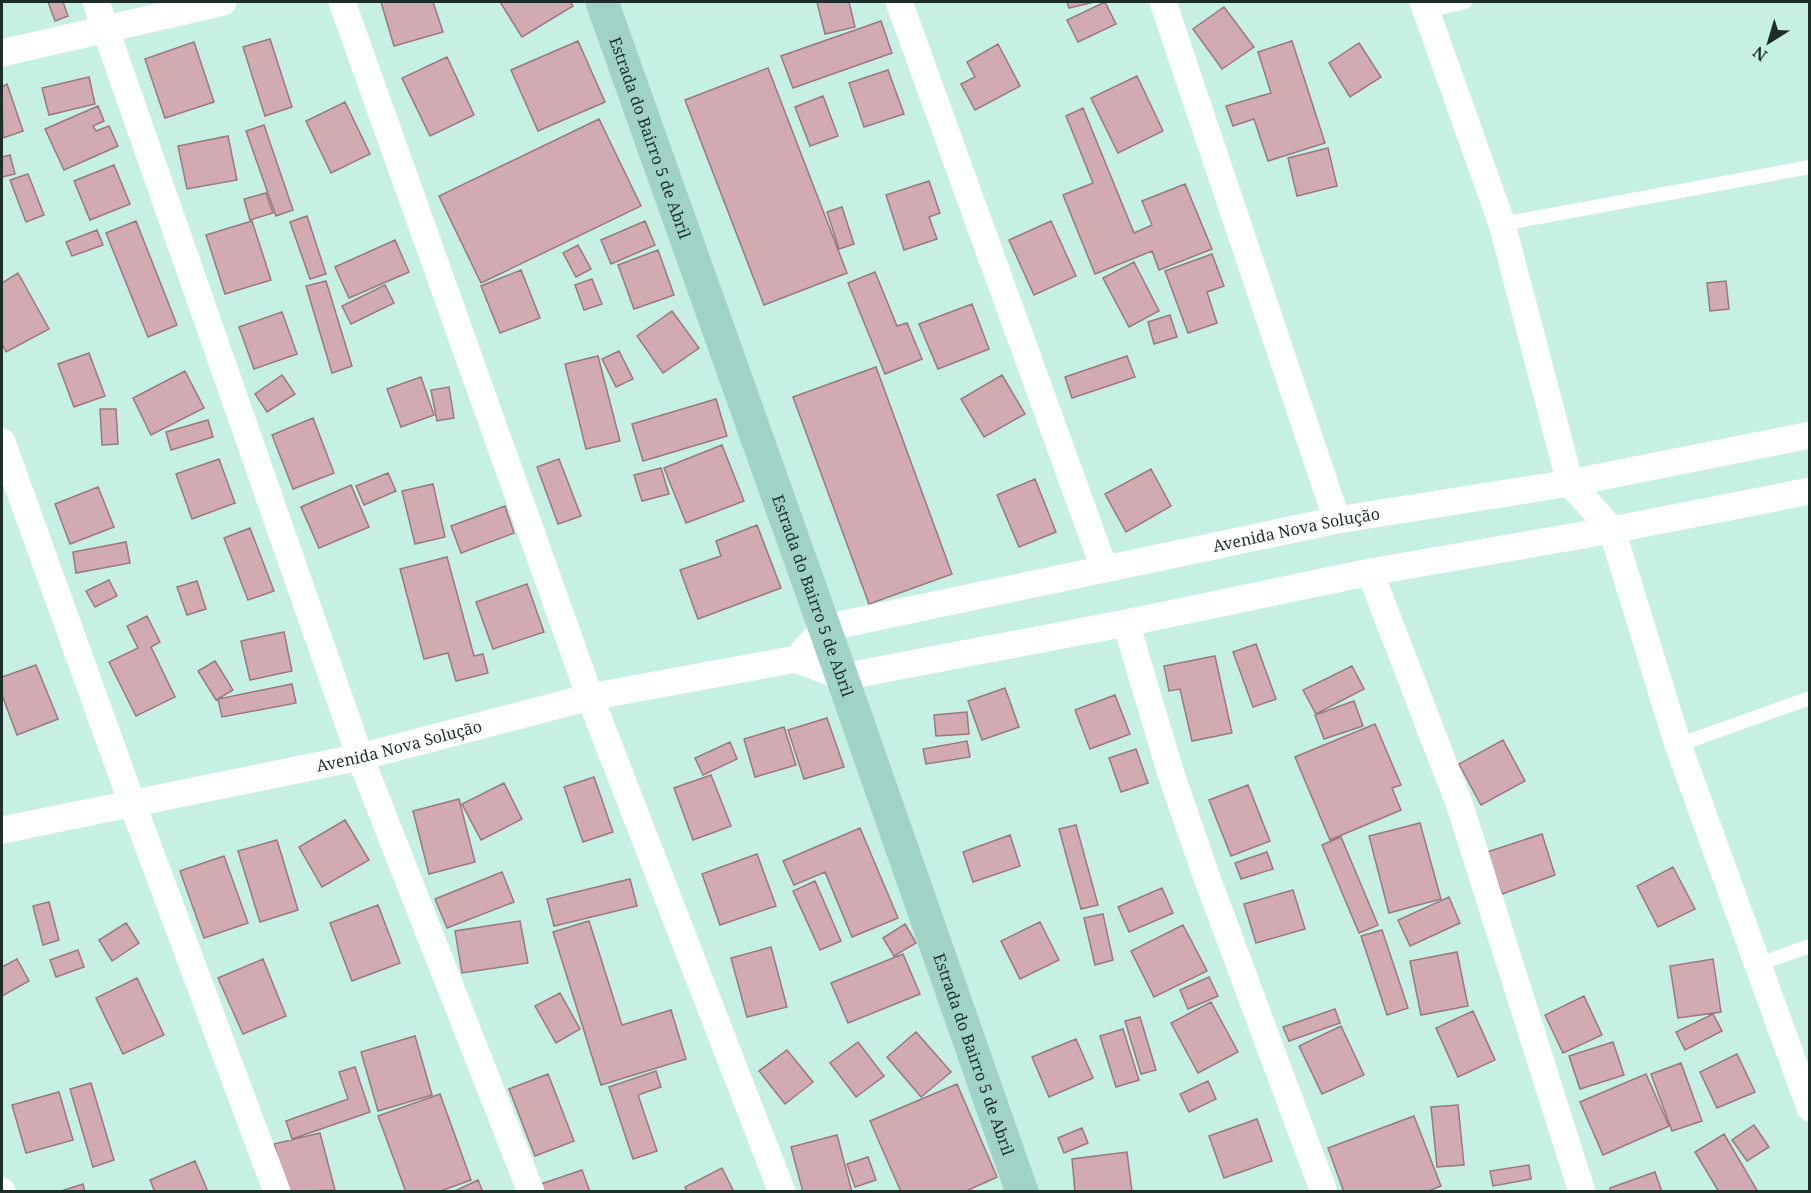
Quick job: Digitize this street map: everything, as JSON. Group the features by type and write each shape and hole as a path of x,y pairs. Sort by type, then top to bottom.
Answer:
{"street":[{"path":"96,2 360,757 531,1191"},
{"path":"2,53 223,2"},
{"path":"342,2 590,697 782,1191"},
{"name":"Estrada do Bairro 5 de Abril","path":"602,2 1022,1191"},
{"path":"899,2 1104,568"},
{"path":"1163,2 1336,520"},
{"path":"1424,6 1502,224 1570,483 1612,530 1678,745 1759,964 1809,1108"},
{"name":"Avenida Nova Solução","path":"825,628 1336,520 1570,483 1809,435"},
{"path":"2,442 132,803 277,1191"},
{"path":"825,628 795,659 842,677 1126,623 1370,572 1612,530 1809,491"},
{"path":"1370,572 1461,806 1582,1191"},
{"path":"1126,623 1171,774 1203,868 1324,1191"},
{"name":"Avenida Nova Solução","path":"2,830 360,757 590,697 795,659"}],"lane":[{"path":"1424,6 1465,2"},
{"path":"1502,224 1809,166"},
{"path":"1678,745 1809,698"},
{"path":"1759,964 1809,946"}],"building":[{"path":"48,2 63,2 68,16 55,21"},
{"path":"381,2 433,2 443,32 394,46"},
{"path":"500,2 570,2 573,6 522,37"},
{"path":"817,2 849,2 855,27 825,34"},
{"path":"1067,2 1094,2 1069,8"},
{"path":"1105,2 1116,24 1078,42 1067,20"},
{"path":"1224,7 1254,47 1222,69 1193,29"},
{"path":"881,21 892,53 793,88 781,56"},
{"path":"270,39 292,107 265,116 243,47"},
{"path":"578,41 605,102 538,131 511,70"},
{"path":"1292,41 1325,143 1268,161 1254,119 1233,126 1226,106 1271,93 1258,52"},
{"path":"194,42 214,102 165,118 145,59"},
{"path":"1359,43 1381,77 1350,97 1329,63"},
{"path":"998,44 1020,86 975,110 961,84 975,77 967,62"},
{"path":"447,57 474,115 430,136 402,78"},
{"path":"768,68 847,273 764,305 685,100"},
{"path":"888,70 904,114 864,127 849,83"},
{"path":"1137,76 1163,131 1118,153 1091,98"},
{"path":"89,77 95,104 49,115 42,88"},
{"path":"7,84 23,131 3,138 2,87"},
{"path":"823,96 838,136 810,146 795,107"},
{"path":"345,102 370,154 331,173 306,121"},
{"path":"98,106 104,121 93,126 96,131 109,126 118,146 64,170 45,129"},
{"path":"1083,108 1134,233 1152,225 1142,201 1185,184 1212,249 1159,270 1152,251 1095,274 1063,195 1093,183 1066,116"},
{"path":"599,119 641,206 481,283 439,196"},
{"path":"264,125 293,210 276,216 246,131"},
{"path":"228,136 237,180 187,189 178,146"},
{"path":"1328,148 1337,186 1297,196 1288,158"},
{"path":"10,155 15,174 2,177 2,157"},
{"path":"114,165 130,204 90,220 74,181"},
{"path":"28,174 44,215 26,222 10,180"},
{"path":"929,181 940,213 929,217 937,239 904,250 886,195"},
{"path":"266,193 273,213 250,220 244,199"},
{"path":"842,207 854,244 839,249 827,212"},
{"path":"307,216 326,274 310,279 290,222"},
{"path":"136,221 177,325 148,337 106,233"},
{"path":"252,221 271,280 225,294 206,235"},
{"path":"645,221 655,245 611,264 601,240"},
{"path":"1051,221 1076,276 1034,295 1009,240"},
{"path":"97,230 103,245 72,256 66,242"},
{"path":"395,240 409,272 349,298 335,267"},
{"path":"578,245 591,269 576,277 563,253"},
{"path":"658,250 674,295 634,309 618,265"},
{"path":"1212,254 1224,286 1207,292 1217,323 1188,333 1165,271"},
{"path":"1134,262 1159,311 1129,327 1103,278"},
{"path":"521,270 540,318 500,333 481,286"},
{"path":"875,272 897,326 907,323 922,359 885,374 848,283"},
{"path":"18,273 49,329 6,352 2,344 2,283"},
{"path":"592,279 602,304 584,310 575,285"},
{"path":"326,281 352,366 332,373 306,286"},
{"path":"1726,281 1729,309 1710,311 1707,283"},
{"path":"385,285 394,303 351,324 342,306"},
{"path":"972,304 989,349 938,369 919,324"},
{"path":"672,311 699,348 663,373 637,336"},
{"path":"282,312 297,354 254,369 239,327"},
{"path":"1170,315 1177,337 1154,344 1148,322"},
{"path":"619,351 633,379 616,387 602,359"},
{"path":"89,353 105,396 74,407 58,364"},
{"path":"598,356 620,441 586,449 565,364"},
{"path":"1127,356 1135,377 1072,398 1065,377"},
{"path":"876,367 952,574 869,604 793,397"},
{"path":"185,371 204,408 151,435 133,398"},
{"path":"282,375 295,394 267,412 255,394"},
{"path":"1002,375 1025,414 984,437 961,399"},
{"path":"421,377 434,415 401,427 387,389"},
{"path":"449,387 454,418 437,421 431,390"},
{"path":"716,399 727,436 643,461 632,424"},
{"path":"100,409 116,409 118,444 102,445"},
{"path":"313,418 334,473 293,489 272,435"},
{"path":"208,420 213,437 171,450 166,432"},
{"path":"722,445 744,501 686,523 664,468"},
{"path":"219,459 235,503 192,519 176,474"},
{"path":"559,459 581,516 558,524 537,467"},
{"path":"661,468 669,494 642,501 634,475"},
{"path":"1151,469 1171,506 1126,532 1105,494"},
{"path":"388,473 396,491 364,505 356,486"},
{"path":"1035,479 1056,532 1019,547 997,495"},
{"path":"433,484 445,537 415,544 402,491"},
{"path":"351,485 369,527 319,548 301,507"},
{"path":"98,487 114,527 70,544 55,504"},
{"path":"505,506 514,533 461,553 451,526"},
{"path":"757,525 781,588 698,619 680,570 721,556 716,541"},
{"path":"250,528 274,591 248,600 224,538"},
{"path":"126,542 130,563 76,573 73,552"},
{"path":"447,557 474,656 483,654 488,673 456,681 448,653 424,659 400,569"},
{"path":"109,580 117,596 95,607 86,591"},
{"path":"197,581 206,609 187,615 177,587"},
{"path":"527,584 544,632 493,649 476,602"},
{"path":"147,616 160,642 151,647 175,697 136,716 109,662 138,648 127,626"},
{"path":"284,632 292,671 250,680 241,641"},
{"path":"1256,644 1276,699 1253,707 1233,652"},
{"path":"1215,656 1232,733 1192,741 1180,689 1169,691 1164,666"},
{"path":"215,661 233,690 216,700 198,671"},
{"path":"36,665 58,719 17,735 2,695 2,677"},
{"path":"1352,666 1364,689 1316,714 1303,690"},
{"path":"292,684 296,703 222,717 218,699"},
{"path":"1005,688 1019,727 982,740 968,701"},
{"path":"1115,695 1130,734 1090,749 1075,710"},
{"path":"1354,701 1363,726 1324,739 1315,715"},
{"path":"967,712 969,734 936,736 934,715"},
{"path":"827,718 844,767 804,779 788,730"},
{"path":"1375,724 1401,785 1392,788 1401,810 1330,840 1295,757"},
{"path":"784,727 796,765 755,777 744,739"},
{"path":"1503,740 1525,781 1481,805 1459,764"},
{"path":"967,741 970,757 926,764 923,749"},
{"path":"730,742 737,759 703,775 695,758"},
{"path":"1136,749 1148,783 1121,792 1109,758"},
{"path":"711,775 731,826 693,840 674,788"},
{"path":"594,777 613,832 583,842 564,787"},
{"path":"504,783 522,819 481,840 462,804"},
{"path":"1248,785 1270,841 1231,856 1209,800"},
{"path":"459,799 475,862 429,874 413,811"},
{"path":"345,820 369,860 322,887 299,847"},
{"path":"1420,823 1441,899 1389,913 1369,836"},
{"path":"1076,825 1098,905 1081,909 1059,829"},
{"path":"860,828 898,918 852,937 825,872 794,885 783,861"},
{"path":"1542,834 1555,875 1502,894 1487,852"},
{"path":"1010,835 1020,866 973,882 963,852"},
{"path":"1341,837 1378,925 1359,933 1322,845"},
{"path":"277,840 298,910 260,922 238,851"},
{"path":"1267,852 1273,869 1241,879 1235,863"},
{"path":"757,854 776,906 720,925 702,874"},
{"path":"224,856 248,923 204,938 180,871"},
{"path":"1673,867 1695,909 1658,927 1637,886"},
{"path":"502,872 514,902 447,928 435,899"},
{"path":"630,879 637,906 554,926 547,899"},
{"path":"815,881 841,941 820,950 793,891"},
{"path":"1162,888 1173,913 1129,932 1118,907"},
{"path":"1293,890 1305,929 1256,943 1244,904"},
{"path":"1449,897 1460,923 1410,946 1398,920"},
{"path":"49,902 59,940 43,945 33,906"},
{"path":"378,905 400,963 352,981 330,923"},
{"path":"1103,914 1113,960 1095,965 1084,918"},
{"path":"520,921 528,963 462,973 455,931"},
{"path":"589,921 622,1025 671,1010 686,1059 601,1085 553,932"},
{"path":"1040,922 1059,960 1020,979 1001,941"},
{"path":"126,923 139,943 112,961 99,940"},
{"path":"905,924 916,943 894,956 883,938"},
{"path":"1183,925 1207,971 1154,997 1131,951"},
{"path":"1382,930 1408,1008 1387,1015 1361,936"},
{"path":"771,947 787,1007 747,1017 731,958"},
{"path":"78,950 84,967 56,977 50,960"},
{"path":"1457,952 1468,1006 1421,1015 1410,961"},
{"path":"903,954 920,994 848,1023 831,983"},
{"path":"17,959 29,981 2,996 2,967"},
{"path":"263,959 286,1016 243,1034 218,978"},
{"path":"1713,959 1721,1012 1678,1018 1670,966"},
{"path":"1209,977 1218,996 1188,1009 1180,990"},
{"path":"137,978 164,1035 123,1054 96,998"},
{"path":"560,993 580,1029 556,1043 535,1006"},
{"path":"1584,996 1602,1035 1563,1053 1545,1015"},
{"path":"1211,1002 1238,1052 1198,1073 1171,1023"},
{"path":"1335,1009 1340,1023 1289,1041 1283,1027"},
{"path":"1473,1011 1495,1060 1458,1077 1436,1028"},
{"path":"1713,1014 1722,1031 1685,1050 1676,1032"},
{"path":"1140,1017 1156,1070 1141,1074 1125,1021"},
{"path":"1341,1026 1364,1075 1322,1094 1299,1046"},
{"path":"1123,1029 1139,1080 1116,1087 1100,1036"},
{"path":"916,1032 951,1072 921,1097 887,1057"},
{"path":"415,1036 432,1095 378,1111 361,1052"},
{"path":"1076,1039 1093,1078 1049,1097 1032,1057"},
{"path":"858,1042 884,1076 856,1097 830,1063"},
{"path":"1613,1042 1624,1075 1580,1089 1569,1056"},
{"path":"787,1050 813,1082 785,1104 759,1071"},
{"path":"1737,1054 1755,1092 1717,1108 1700,1072"},
{"path":"1681,1063 1702,1121 1672,1131 1651,1074"},
{"path":"355,1067 370,1112 292,1139 286,1121 348,1099 339,1072"},
{"path":"656,1071 661,1087 638,1095 657,1151 633,1159 609,1087"},
{"path":"548,1074 574,1141 535,1156 509,1089"},
{"path":"1646,1074 1669,1126 1603,1155 1580,1102"},
{"path":"1208,1081 1216,1099 1189,1112 1180,1094"},
{"path":"91,1083 114,1160 93,1167 70,1089"},
{"path":"957,1084 997,1177 964,1192 901,1192 870,1121"},
{"path":"59,1092 73,1140 26,1153 12,1105"},
{"path":"440,1094 471,1180 438,1192 406,1192 378,1116"},
{"path":"1458,1105 1464,1165 1437,1167 1431,1107"},
{"path":"1414,1116 1441,1186 1426,1192 1344,1192 1328,1148"},
{"path":"1257,1119 1272,1161 1224,1178 1209,1136"},
{"path":"1754,1125 1769,1147 1747,1161 1732,1140"},
{"path":"1082,1128 1088,1143 1064,1153 1058,1138"},
{"path":"320,1133 335,1190 287,1192 274,1144"},
{"path":"1724,1134 1758,1192 1719,1192 1695,1152"},
{"path":"837,1135 852,1192 803,1192 791,1147"},
{"path":"1127,1152 1132,1192 1075,1192 1072,1159"},
{"path":"868,1157 876,1180 855,1187 847,1164"},
{"path":"195,1161 208,1192 155,1192 150,1180"},
{"path":"1529,1165 1531,1179 1493,1186 1490,1171"},
{"path":"722,1168 734,1192 687,1192 685,1187"},
{"path":"582,1170 590,1192 540,1192 538,1185"},
{"path":"1655,1172 1662,1192 1611,1192 1610,1188"},
{"path":"478,1180 483,1192 453,1192"},
{"path":"83,1184 85,1192 58,1192"}]}
